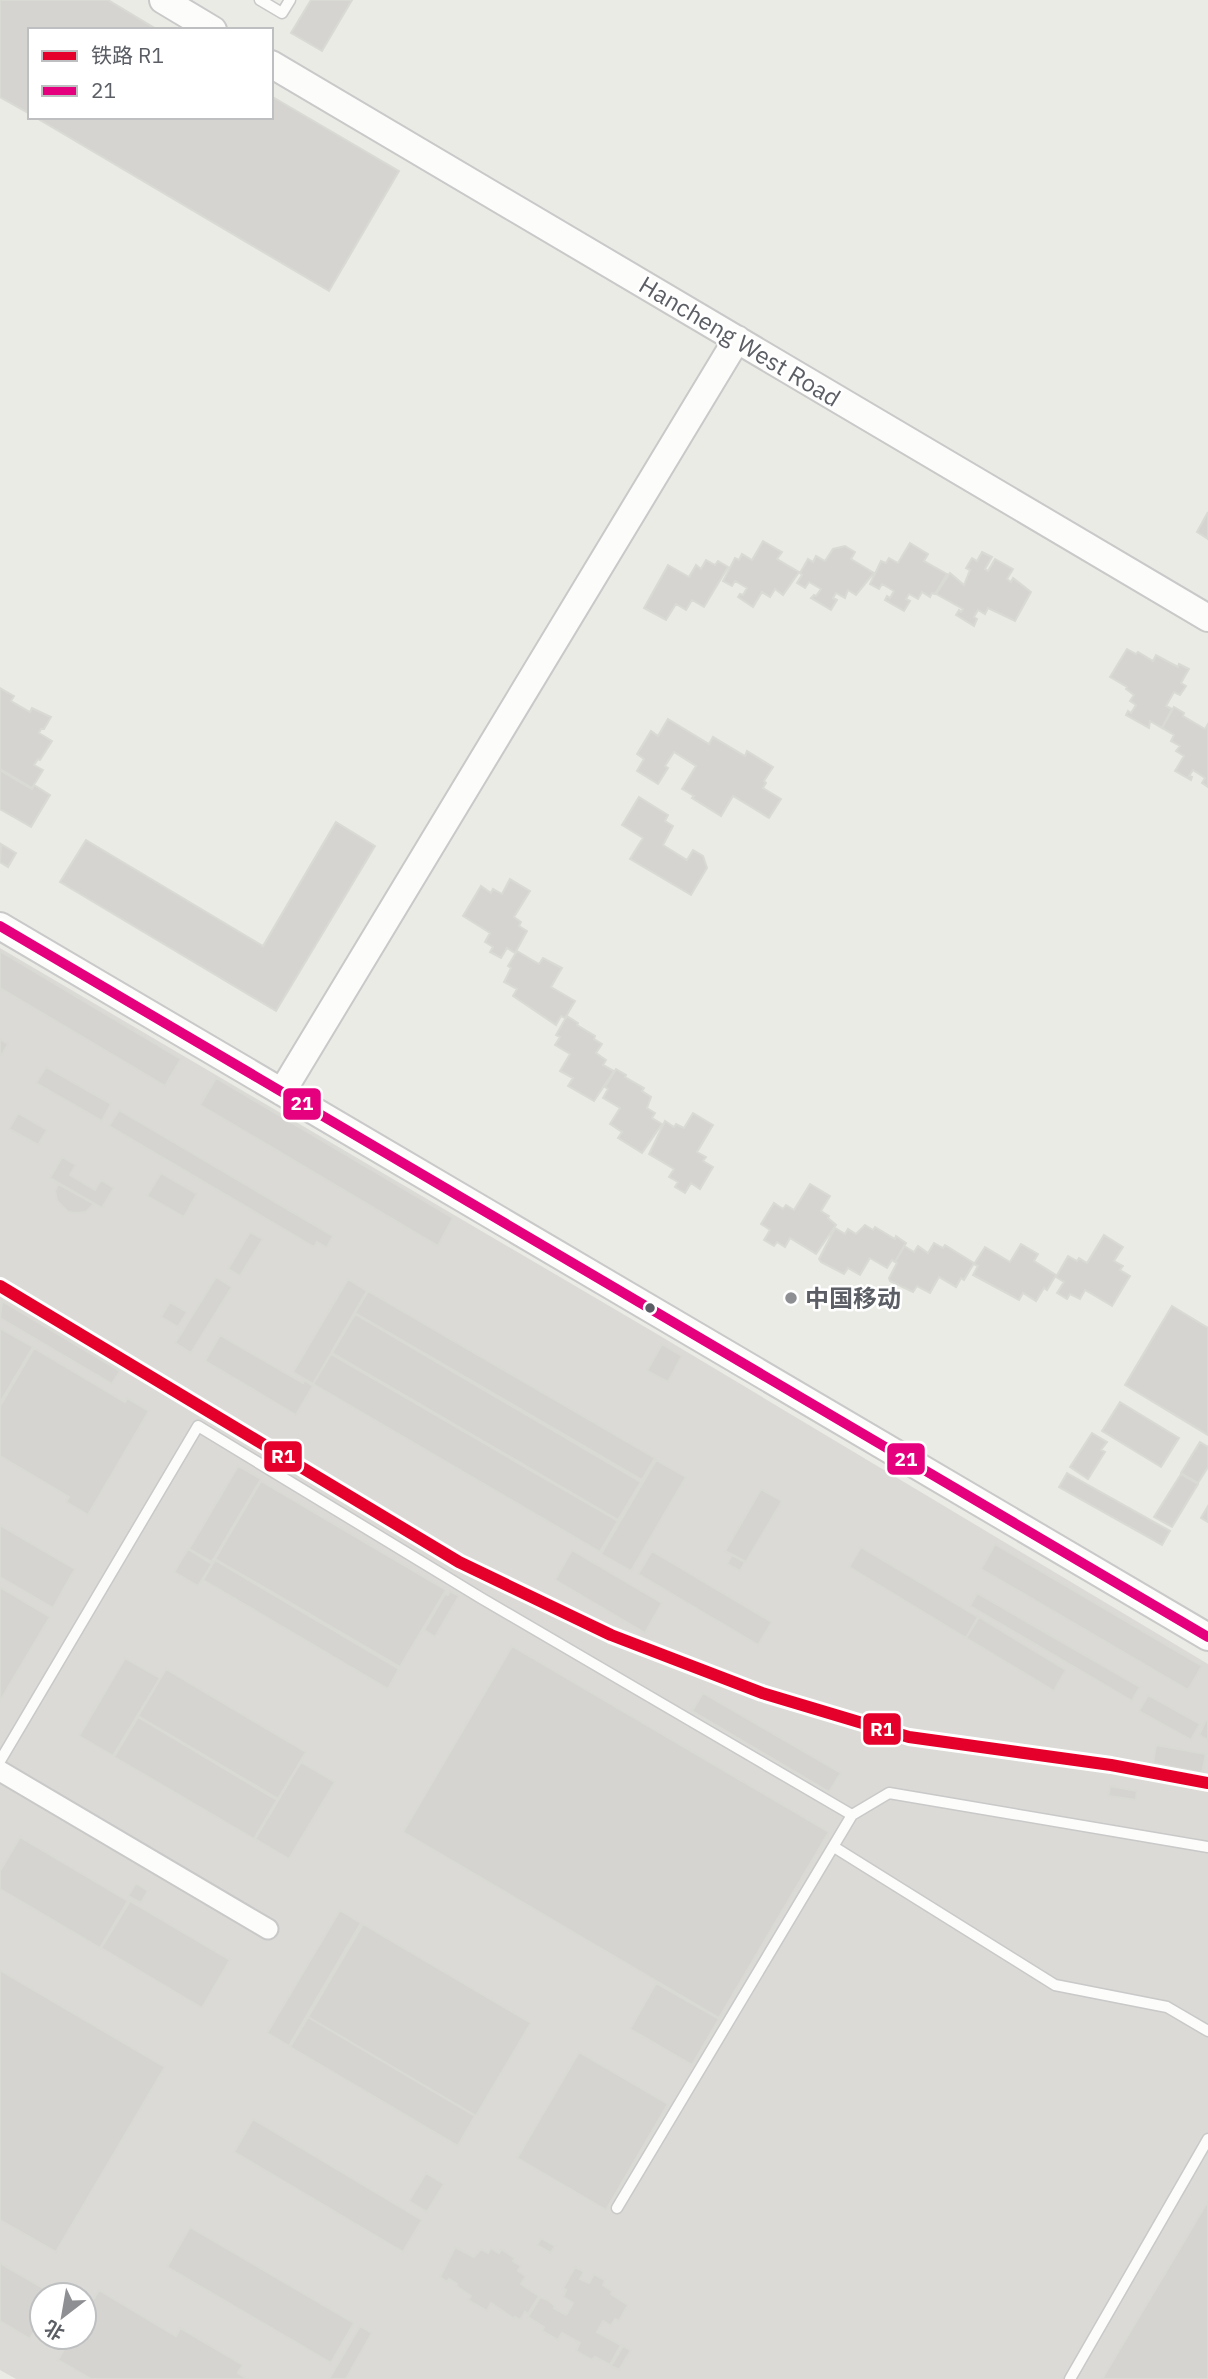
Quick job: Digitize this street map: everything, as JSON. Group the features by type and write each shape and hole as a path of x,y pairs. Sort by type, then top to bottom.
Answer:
{"street":[{"path":"163,0 210,28"},
{"name":"Hancheng West Road","path":"273,65 1208,618"},
{"path":"282,1092 737,339"},
{"path":"0,926 1208,1637"},
{"path":"0,1771 268,1929"}],"lane":[{"path":"260,0 282,13 290,0"},
{"path":"0,1761 198,1426 481,1598 852,1815"},
{"path":"617,2208 852,1815 889,1793 1208,1847"},
{"path":"834,1847 1055,1984 1167,2007 1208,2031"},
{"path":"1070,2379 1208,2139"}],"shaded area":[{"path":"0,948 657,1334 1208,1664 1208,2379 16,2379 0,2370"}],"building":[{"path":"0,0 108,0 155,28 28,28 28,113 0,97"},
{"path":"311,0 352,0 322,51 291,33"},
{"path":"273,97 399,171 329,291 38,119 273,119"},
{"path":"1208,512 1208,539 1197,532"},
{"path":"763,541 782,552 777,559 799,572 783,595 775,589 770,597 762,592 753,607 738,597 743,595 747,588 735,581 732,586 723,581 735,558 739,560 742,554 752,560"},
{"path":"910,543 928,554 924,561 947,574 935,594 932,593 930,597 922,592 918,599 909,594 906,599 910,601 904,611 885,600 887,596 890,598 894,591 882,584 879,589 870,584 881,561 886,563 889,558 898,563"},
{"path":"845,546 855,552 851,559 874,573 856,595 848,590 845,598 836,593 833,598 837,600 831,610 811,598 821,589 809,582 805,588 797,583 808,559 813,562 816,556 825,561 833,549"},
{"path":"982,552 992,557 985,569 988,571 995,559 1013,569 1007,579 1011,582 1013,578 1031,592 1015,621 988,608 985,614 978,610 974,617 977,619 974,626 956,615 963,609 936,594 950,573 964,585 970,570 966,568 972,558 977,561"},
{"path":"706,560 715,565 718,561 728,567 704,607 692,600 686,610 676,604 666,620 644,608 668,565 689,577 696,565 701,569"},
{"path":"1127,649 1153,661 1156,655 1178,667 1179,664 1189,669 1181,683 1186,686 1180,695 1174,692 1166,706 1172,709 1162,728 1150,721 1149,728 1126,715 1128,711 1131,713 1136,705 1130,701 1134,695 1127,687 1110,677"},
{"path":"0,688 14,696 11,701 30,712 32,708 51,717 39,733 52,741 34,765 43,770 32,788 0,769"},
{"path":"1174,707 1184,713 1183,716 1205,729 1208,724 1208,787 1202,783 1205,778 1193,770 1189,776 1192,777 1191,780 1175,771 1184,756 1176,751 1180,746 1171,741 1174,735 1162,728"},
{"path":"668,719 709,744 713,737 745,756 747,751 773,767 764,781 766,783 763,788 781,799 769,818 733,796 721,816 692,798 694,796 682,789 696,766 674,752 658,784 637,771 644,759 637,754 651,731 658,736"},
{"path":"0,770 32,789 34,785 50,795 31,827 0,809"},
{"path":"639,797 668,815 665,821 673,826 663,845 687,860 693,850 703,856 707,868 691,895 630,859 643,838 622,825"},
{"path":"336,822 375,846 276,1011 60,882 86,840 263,946"},
{"path":"1,844 16,853 8,867 0,862"},
{"path":"510,879 530,891 514,917 521,922 519,926 527,931 515,953 507,948 501,958 490,952 493,947 485,942 490,933 463,916 481,886 491,893 493,889 502,894"},
{"path":"0,951 181,1059 165,1086 0,988"},
{"path":"517,951 539,964 543,958 562,968 551,987 575,1001 565,1018 561,1016 556,1025 513,996 517,989 504,982 511,968 508,966"},
{"path":"567,1016 602,1044 596,1053 606,1060 603,1065 614,1071 594,1101 568,1086 573,1078 560,1071 570,1054 555,1045 560,1037 556,1035"},
{"path":"0,1039 8,1044 1,1056 0,1055"},
{"path":"46,1067 111,1104 102,1121 36,1083"},
{"path":"616,1069 644,1088 642,1091 651,1097 647,1108 655,1113 652,1118 662,1124 642,1153 618,1138 622,1132 610,1124 620,1108 603,1098 608,1089 605,1087"},
{"path":"216,1078 453,1218 438,1246 200,1105"},
{"path":"119,1110 333,1236 327,1248 317,1242 314,1247 109,1126"},
{"path":"18,1113 47,1130 38,1145 9,1129"},
{"path":"693,1113 713,1125 697,1152 706,1157 703,1161 713,1167 700,1189 691,1183 685,1193 675,1187 678,1182 669,1177 674,1169 649,1154 665,1121 674,1127 676,1124 684,1128"},
{"path":"62,1157 76,1165 70,1175 95,1190 101,1180 114,1188 102,1208 50,1178"},
{"path":"161,1173 197,1194 184,1217 147,1196"},
{"path":"58,1184 94,1204 86,1212 68,1212 57,1201 55,1191"},
{"path":"810,1184 830,1196 821,1211 836,1225 816,1254 790,1238 785,1247 777,1242 774,1246 764,1240 770,1230 761,1224 774,1203 783,1209 786,1205 794,1210"},
{"path":"865,1225 873,1230 875,1227 895,1239 896,1236 906,1243 895,1262 892,1260 887,1268 870,1258 860,1275 848,1268 844,1274 821,1262 819,1259 835,1228 845,1234 848,1229 856,1234"},
{"path":"250,1232 263,1239 240,1276 228,1269"},
{"path":"1104,1235 1123,1247 1114,1261 1123,1266 1120,1270 1130,1276 1112,1306 1085,1290 1080,1299 1070,1294 1067,1299 1057,1293 1064,1282 1056,1277 1068,1256 1087,1263"},
{"path":"934,1243 943,1248 945,1245 974,1263 964,1280 961,1278 956,1287 939,1277 930,1293 917,1286 913,1292 890,1281 897,1263 895,1262 904,1246 914,1252 918,1246 928,1253"},
{"path":"1021,1244 1038,1254 1034,1261 1056,1275 1036,1301 1023,1293 1019,1300 973,1275 978,1266 974,1264 985,1247 1010,1262"},
{"path":"216,1277 232,1287 191,1353 175,1343"},
{"path":"348,1279 367,1291 313,1384 293,1372"},
{"path":"368,1291 655,1458 642,1480 355,1313"},
{"path":"2,1301 120,1371 112,1384 0,1318"},
{"path":"170,1302 187,1312 178,1327 161,1317"},
{"path":"1172,1306 1208,1328 1208,1435 1125,1385"},
{"path":"355,1314 641,1482 618,1520 332,1353"},
{"path":"0,1328 33,1347 0,1403"},
{"path":"220,1335 303,1383 304,1380 313,1386 296,1415 205,1361"},
{"path":"662,1344 682,1356 668,1382 647,1371"},
{"path":"34,1348 125,1402 127,1398 149,1411 88,1515 66,1502 69,1497 0,1456 0,1406"},
{"path":"331,1354 618,1521 600,1552 313,1384"},
{"path":"1120,1402 1179,1438 1161,1467 1102,1431"},
{"path":"1092,1433 1107,1442 1101,1450 1105,1452 1088,1479 1070,1467"},
{"path":"1200,1442 1208,1447 1208,1467 1198,1483 1181,1473"},
{"path":"656,1460 686,1477 631,1571 601,1554"},
{"path":"238,1466 261,1479 212,1562 189,1549"},
{"path":"1067,1473 1170,1531 1162,1545 1059,1487"},
{"path":"1181,1474 1198,1484 1172,1527 1154,1517"},
{"path":"261,1481 446,1590 400,1667 215,1559"},
{"path":"761,1489 782,1501 746,1562 725,1551"},
{"path":"1208,1506 1208,1522 1201,1518"},
{"path":"0,1525 75,1569 53,1608 0,1577"},
{"path":"995,1544 1202,1666 1188,1690 981,1569"},
{"path":"861,1547 978,1617 966,1638 849,1567"},
{"path":"188,1549 212,1564 198,1586 174,1572"},
{"path":"572,1550 662,1603 645,1633 555,1580"},
{"path":"652,1551 772,1622 758,1645 638,1574"},
{"path":"732,1555 745,1562 740,1571 727,1564"},
{"path":"215,1560 399,1669 388,1689 203,1580"},
{"path":"0,1587 50,1617 0,1701"},
{"path":"450,1591 459,1596 435,1637 424,1630 445,1594 448,1595"},
{"path":"977,1593 1140,1687 1132,1701 970,1606"},
{"path":"979,1617 1066,1670 1054,1691 966,1638"},
{"path":"512,1646 829,1832 719,2018 403,1832"},
{"path":"125,1658 160,1678 113,1756 79,1736"},
{"path":"166,1669 306,1752 278,1799 138,1716"},
{"path":"703,1693 841,1773 829,1792 692,1711"},
{"path":"1148,1695 1200,1724 1191,1740 1139,1711"},
{"path":"138,1717 277,1800 254,1839 114,1757"},
{"path":"1206,1720 1208,1721 1208,1740 1199,1735"},
{"path":"1156,1745 1206,1754 1202,1773 1153,1763"},
{"path":"301,1762 335,1782 289,1859 255,1839"},
{"path":"1110,1786 1137,1791 1136,1800 1108,1796"},
{"path":"20,1837 128,1901 100,1948 0,1889 0,1871"},
{"path":"136,1883 148,1891 141,1903 128,1896"},
{"path":"130,1901 230,1960 202,2008 101,1948"},
{"path":"340,1910 361,1923 289,2046 267,2033"},
{"path":"363,1924 531,2023 476,2116 308,2017"},
{"path":"0,1970 165,2067 56,2252 0,2220"},
{"path":"656,1983 719,2019 692,2065 630,2029"},
{"path":"308,2017 475,2116 458,2146 290,2047"},
{"path":"579,2052 668,2104 606,2210 517,2158"},
{"path":"253,2119 422,2220 403,2252 234,2152"},
{"path":"426,2173 444,2184 427,2212 409,2201"},
{"path":"1208,2201 1208,2379 1102,2379"},
{"path":"190,2227 354,2323 331,2363 167,2267"},
{"path":"541,2238 555,2246 551,2253 537,2245"},
{"path":"455,2247 474,2257 481,2249 488,2253 491,2248 499,2253 501,2249 515,2258 513,2261 521,2266 518,2271 526,2276 521,2284 539,2296 528,2314 525,2312 520,2320 515,2317 514,2319 491,2303 487,2311 468,2300 471,2296 456,2286 457,2284 440,2277"},
{"path":"0,2263 31,2281 28,2281 28,2338 0,2321"},
{"path":"575,2267 584,2272 580,2279 589,2283 594,2274 605,2280 603,2285 612,2291 611,2294 628,2305 619,2321 615,2319 611,2326 603,2321 597,2332 621,2345 610,2365 595,2357 592,2360 576,2351 580,2343 562,2333 558,2340 542,2331 544,2327 528,2317 540,2297 566,2315 573,2303 563,2297 566,2290 563,2288"},
{"path":"98,2292 176,2336 180,2328 243,2365 238,2373 248,2379 91,2379 58,2360 63,2351 98,2351"},
{"path":"360,2326 372,2333 346,2379 329,2379"},
{"path":"623,2346 631,2350 619,2370 611,2366"}],"rail line":[{"name":"R1","path":"0,1286 459,1562 611,1635 762,1693 909,1737 1111,1765 1208,1783"}],"transit line":[{"name":"21","path":"0,926 1208,1637"}],"place":[{"name":"中国移动","path":"791,1298"}]}
